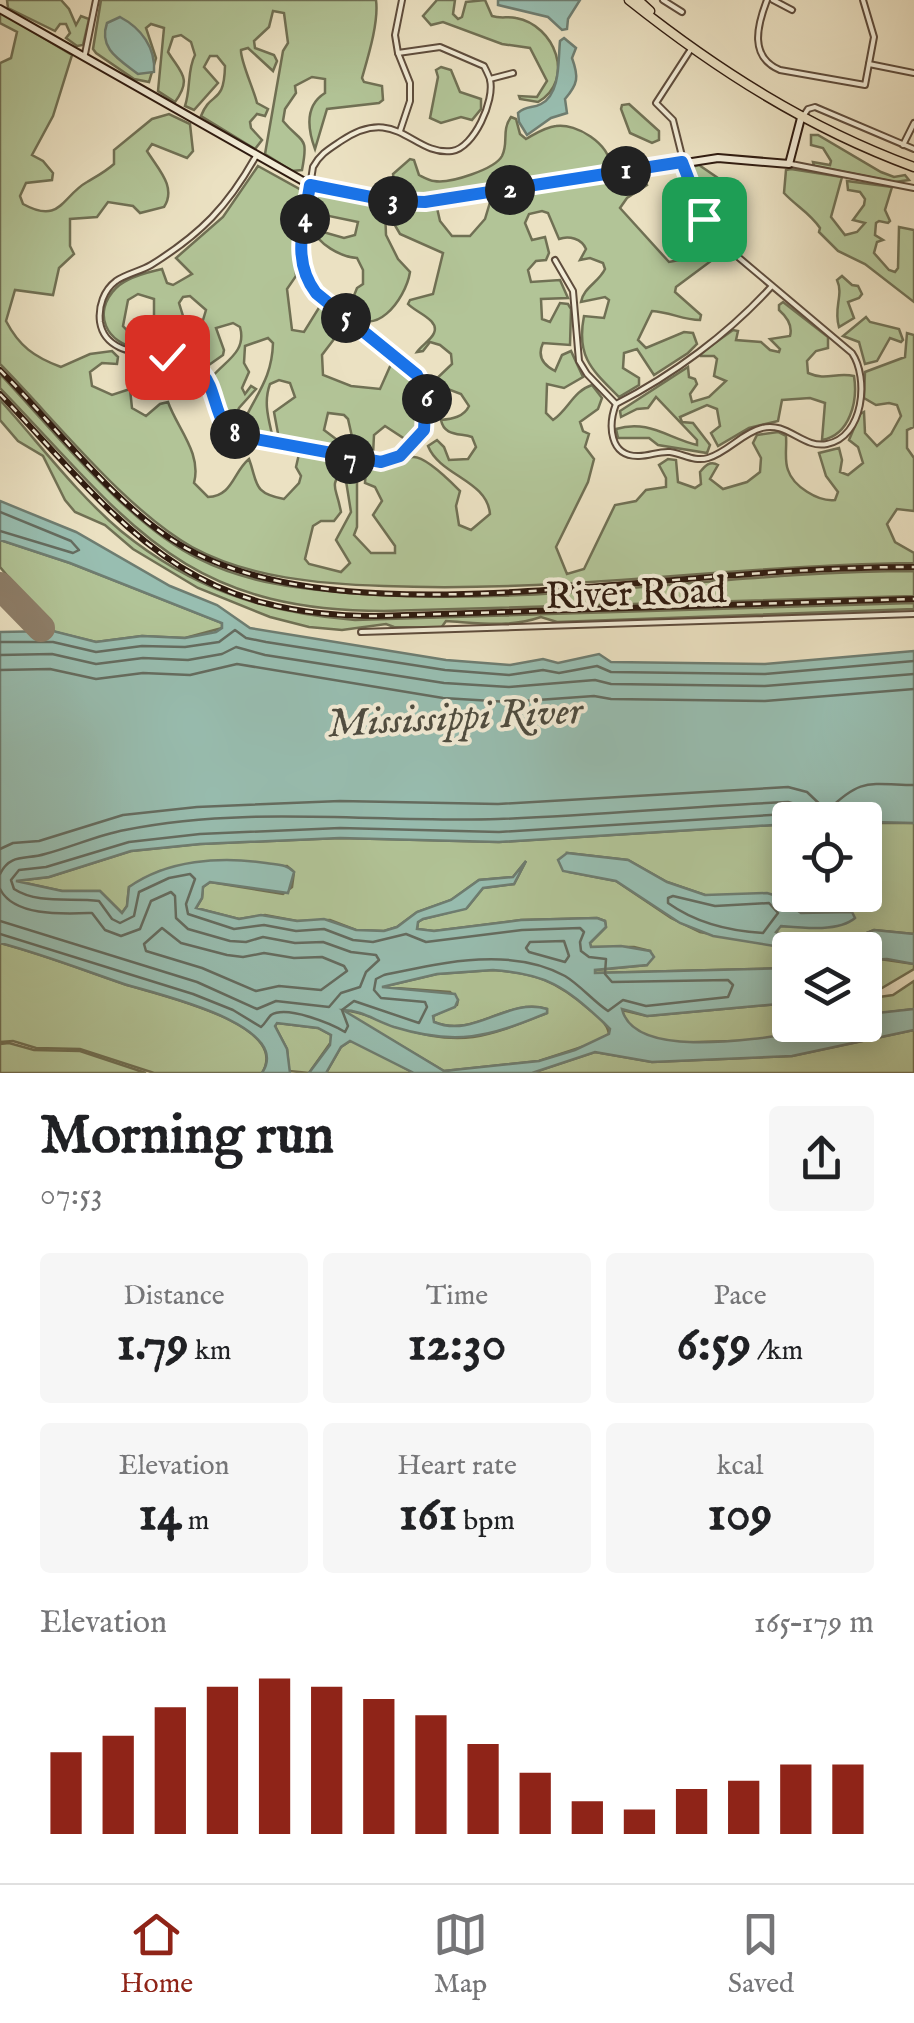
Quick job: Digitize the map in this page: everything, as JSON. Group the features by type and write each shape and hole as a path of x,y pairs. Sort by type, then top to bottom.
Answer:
{"main road":[{"path":"629,0 692,48 801,118 914,167"},
{"path":"638,0 664,25"}],"street":[{"path":"85,56 96,0"},
{"path":"400,131 410,102 410,83 396,35 402,0"},
{"path":"662,0 682,12"},
{"path":"792,10 770,0 757,32 759,50 772,66 865,85 874,37 862,0"},
{"path":"0,9 310,185 391,201 425,202 718,158 789,164 914,188"},
{"path":"256,156 236,192 185,244 114,284 102,298 103,331 113,344 134,352 190,362 212,383 226,430 239,436 381,462 400,456 424,430 426,392 417,375 316,293 304,278 300,258 313,167 319,156 347,136 371,128 400,131 444,151 464,147 473,138 491,94 484,66 456,52 423,47 398,52"},
{"path":"692,48 656,103 673,120 682,162 704,219 725,246 771,288 852,353 860,364 857,416 842,437 831,444 814,445 781,428 766,426 702,460 671,452 636,457 624,453 613,442 610,418 616,404 669,374 736,325 771,288"},
{"path":"870,64 914,72"},
{"path":"490,79 513,74"},
{"path":"789,164 801,118 808,109 815,108 914,150"},
{"path":"903,146 914,123"},
{"path":"556,260 573,292 579,361 586,374 616,404"},
{"name":"River Road","path":"361,632 914,614"}],"green space":[{"path":"7,0 61,0 76,25 81,16 89,19 83,45 77,46 66,38 70,33 66,24 60,24 55,31 8,8"},
{"path":"101,0 376,0 374,29 362,78 382,86 383,100 327,109 315,149 311,111 325,93 325,79 312,77 295,86 296,93 285,109 283,121 302,141 305,150 302,170 292,171 265,154 283,51 288,43 284,13 273,11 269,27 254,41 255,48 274,55 277,61 273,71 248,48 241,50 257,103 268,109 265,116 257,114 250,122 262,140 255,149 201,116 222,87 225,66 217,56 210,56 204,67 218,83 194,110 185,106 195,55 191,42 181,35 173,37 168,52 184,81 175,102 158,91 164,28 151,24 146,28 156,58 149,82 134,79 96,53 93,49"},
{"path":"437,0 455,0 453,14 458,19 466,2 485,0 492,16 516,18 541,31 556,54 556,81 550,92 538,102 520,99 519,96 537,97 547,81 530,48 502,44 443,22 431,25 423,16"},
{"path":"0,12 72,55 53,116 32,155 53,173 52,180 26,183 20,196 23,204 46,211 60,206 114,164 114,150 152,119 169,114 190,124 193,151 187,158 152,144 147,151 167,185 164,207 140,213 133,206 108,202 97,217 70,219 70,246 74,254 59,268 53,295 15,290 6,321 28,350 61,367 90,354 112,351 118,357 117,364 102,363 90,372 92,386 112,395 130,389 132,408 146,416 168,402 192,451 194,483 208,497 228,488 249,459 261,490 284,499 299,483 299,454 345,461 335,486 341,512 334,521 321,521 313,526 305,559 309,564 341,572 350,563 336,540 351,512 346,481 354,469 354,535 371,553 395,553 395,546 373,515 382,501 375,487 365,483 366,469 418,458 460,491 456,506 459,525 471,530 490,514 481,493 442,464 428,446 437,440 449,460 468,459 476,447 472,437 453,433 443,425 441,420 461,415 469,406 461,394 432,383 452,364 451,354 430,342 417,352 435,328 408,304 433,294 443,253 400,234 393,222 394,205 437,208 440,221 452,236 470,236 485,219 491,199 538,188 638,175 643,176 647,185 627,198 620,208 669,262 679,260 707,240 718,247 719,255 676,287 675,292 701,315 700,320 652,311 638,340 646,348 684,332 693,333 697,344 654,375 637,349 624,353 623,368 639,378 639,385 619,397 588,362 582,342 584,316 604,318 609,300 605,297 581,302 605,269 603,263 590,258 580,260 586,249 582,243 567,237 559,239 548,213 529,214 525,223 532,240 545,237 549,253 546,260 536,261 528,270 531,282 560,280 568,298 541,299 542,319 550,322 560,303 571,309 570,345 543,343 542,360 555,371 562,355 571,351 583,377 564,388 547,384 546,413 553,420 580,391 592,385 602,398 598,409 580,422 589,434 585,447 594,459 588,482 556,547 567,574 584,569 615,505 636,501 646,490 666,487 659,465 668,459 676,460 678,482 695,488 701,484 700,472 704,468 710,463 718,465 710,479 723,489 747,482 760,472 761,458 753,443 757,435 778,432 786,436 787,466 795,482 814,496 835,500 838,492 826,476 819,453 839,448 840,472 848,475 863,463 858,447 849,440 860,414 864,412 865,433 877,446 891,434 901,416 897,405 876,405 864,398 865,372 905,357 907,333 914,335 914,427 907,430 907,448 914,458 914,511 897,509 887,524 895,542 914,553 914,563 536,585 422,587 285,577 237,566 192,547 167,531 117,487 0,364 0,63 11,58 17,32 0,23"},
{"path":"436,70 451,70 460,92 481,99 481,109 472,120 461,117 441,123 430,118"},
{"path":"629,104 659,131 659,140 652,143 630,133 621,109"},
{"path":"511,117 516,119 520,134 526,139 556,126 582,131 604,150 610,165 452,193 412,195 394,182 393,174 410,159 419,175 434,181 461,178 491,166 502,156"},
{"path":"811,135 818,135 881,172 894,177 905,175 909,180 895,182 814,166 813,162 830,165 831,161 823,148 811,145"},
{"path":"699,165 731,187 731,192 711,192 715,216 725,223 734,238 730,240 715,227 699,198 691,167"},
{"path":"258,166 303,191 294,236 296,276 287,289 292,330 304,332 320,306 340,320 341,330 322,355 323,375 351,386 380,389 392,362 402,370 416,388 422,407 408,441 385,426 374,435 373,455 355,450 348,419 328,413 324,430 340,442 335,450 279,439 274,412 295,397 290,383 279,380 270,384 267,398 273,439 246,432 244,421 270,366 273,343 268,338 245,346 244,363 249,372 242,388 245,394 251,386 256,389 239,408 231,425 222,413 212,377 238,350 240,327 233,323 216,328 223,355 206,367 185,355 191,320 203,320 206,310 190,296 179,303 183,316 180,349 173,352 146,349 142,329 154,321 154,299 138,294 128,300 123,326 140,344 138,348 118,340 106,326 108,298 125,281 162,269 167,283 173,285 192,274 176,258 223,217"},
{"path":"786,170 842,177 831,217 845,235 857,232 865,223 853,220 865,199 860,192 848,190 847,181 892,187 885,210 890,221 876,223 875,235 883,240 877,242 874,253 895,272 899,227 914,230 914,302 865,264 838,251 819,232 816,223 784,193"},
{"path":"321,193 385,209 386,235 410,272 395,305 377,320 358,318 349,308 357,288 363,284 363,270 357,258 330,249 313,228 320,221 326,224 323,232 344,238 355,235 358,222 319,214 313,204 315,195"},
{"path":"842,276 858,286 862,294 848,302 854,318 839,327 837,280"},
{"path":"783,302 828,337 828,348 816,351 807,361 808,373 854,376 850,416 832,437 822,440 825,403 810,398 782,400 778,421 749,428 718,446 711,433 720,426 717,409 707,405 680,417 682,422 693,423 710,445 707,453 658,445 649,438 618,438 616,429 638,426 697,445 697,440 656,397 648,408 621,417 620,411 688,367 689,377 697,384 690,394 692,402 709,397 726,381 714,376 717,359 701,353 733,330 738,331 736,340 761,342 779,352 770,339 790,336 791,332 789,322 779,310"},
{"path":"866,317 870,322 899,329 903,340 890,338 877,361 865,364 859,342 843,336"},
{"path":"0,374 94,476 145,523 199,559 258,580 299,588 430,597 914,571 914,596 384,611 314,607 256,595 207,576 124,517 0,388"},
{"path":"0,400 89,501 148,551 231,595 290,611 355,620 914,603 914,609 557,622 541,617 506,624 446,621 441,628 386,624 342,630 309,627 270,617 198,588 133,549 105,525 75,512 43,456 18,441 0,420"},
{"path":"0,540 222,623 222,628 185,638 142,636 96,642 55,632 0,567"},
{"path":"882,823 914,823 914,934 874,930 776,931 779,926 812,927 849,912 882,912"},
{"path":"772,825 772,896 705,895 667,882 628,860 567,853 569,872 616,881 671,918 700,932 772,945 772,968 595,973 647,965 650,951 591,947 590,943 606,927 605,921 597,918 521,920 434,931 417,929 423,919 467,908 483,888 514,884 526,861 513,877 479,880 451,900 417,912 397,927 384,931 356,930 330,920 297,921 265,915 239,919 196,908 203,887 210,882 283,894 292,887 294,872 287,866 160,871 129,887 127,906 122,913 100,891 62,891 16,881 49,877 131,851 200,844 340,838 499,842"},
{"path":"0,943 216,1014 258,1039 266,1055 262,1073 154,1073 80,1049 0,1042"},
{"path":"882,959 914,964 914,969 882,988"},
{"path":"493,970 522,973 556,985 599,1018 609,1034 539,1061 444,1071 341,1010 423,1034 459,1038 492,1033 547,1013 547,1009 518,1008 477,1022 449,1026 434,1022 433,1016 457,1005 458,1000 450,992 382,987 437,974"},
{"path":"914,981 914,1009 882,1013 882,997 893,995"},
{"path":"772,1005 772,1040 661,1043 636,1032 622,1010 647,1016"},
{"path":"277,1023 318,1028 331,1035 331,1042 309,1073 289,1071 287,1049"},
{"path":"914,1030 914,1073 532,1073 595,1052 652,1062 792,1056 858,1042 882,1042 882,1037"},
{"path":"350,1041 414,1073 326,1073 341,1047"},
{"path":"0,1044 34,1050 80,1051 146,1073 0,1073"}],"water":[{"path":"498,0 580,0 568,19 567,29 562,30 548,17 498,5"},
{"path":"120,17 146,40 154,72 138,74 108,47 107,23"},
{"path":"564,38 576,48 572,58 576,80 565,99 567,113 551,118 527,135 518,113 541,104 552,92 560,41"},
{"name":"Mississippi River","path":"0,501 76,532 170,586 217,605 250,628 446,660 510,665 543,659 558,663 599,654 611,662 765,664 914,651 914,823 882,822 882,802 772,802 772,825 499,842 340,838 200,844 131,851 49,877 16,881 62,891 100,891 122,913 127,906 129,887 160,871 212,860 266,863 294,872 288,893 210,882 203,887 196,908 239,919 261,915 297,921 324,919 356,930 384,931 397,927 417,912 451,900 479,880 513,877 526,861 514,884 483,888 466,909 423,919 417,929 434,931 521,920 597,918 605,921 606,927 590,943 591,947 621,946 650,951 654,957 647,965 595,973 772,968 772,1005 647,1016 622,1009 635,1028 660,1038 693,1042 772,1037 772,1042 858,1042 792,1056 652,1062 595,1052 532,1073 414,1073 350,1041 341,1047 326,1073 309,1073 330,1045 331,1035 318,1028 277,1023 287,1049 290,1073 262,1073 267,1055 258,1040 216,1014 0,943 0,632 53,631 96,642 142,636 185,638 222,628 222,623 0,540","holes":["493,970 554,984 577,999 610,1029 609,1034 539,1061 444,1071 343,1010 416,1033 454,1037 489,1033 547,1013 547,1009 518,1008 477,1022 449,1026 434,1022 433,1016 455,1007 455,994 382,987 437,974"]},
{"path":"567,853 628,860 667,882 705,895 767,893 772,894 772,912 852,912 855,918 820,928 781,926 772,932 772,946 713,936 680,923 616,881 563,871 558,860"},
{"path":"874,930 914,934 914,964 882,959 882,932 869,932"},
{"path":"914,1009 914,1030 882,1037 882,1012"}],"runway":[{"path":"0,586 41,628"}],"railway":[{"path":"0,370 108,486 155,527 179,544 226,566 279,581 337,590 458,594 806,570 914,567"},
{"path":"0,394 82,483 160,553 203,580 252,599 308,612 375,616 914,599"}],"route":[{"path":"167,357 190,362 202,372 212,383 226,430 242,438 381,462 400,456 424,430 426,392 417,375 316,293 304,278 300,258 310,185 391,201 425,202 682,162 704,219"}]}
